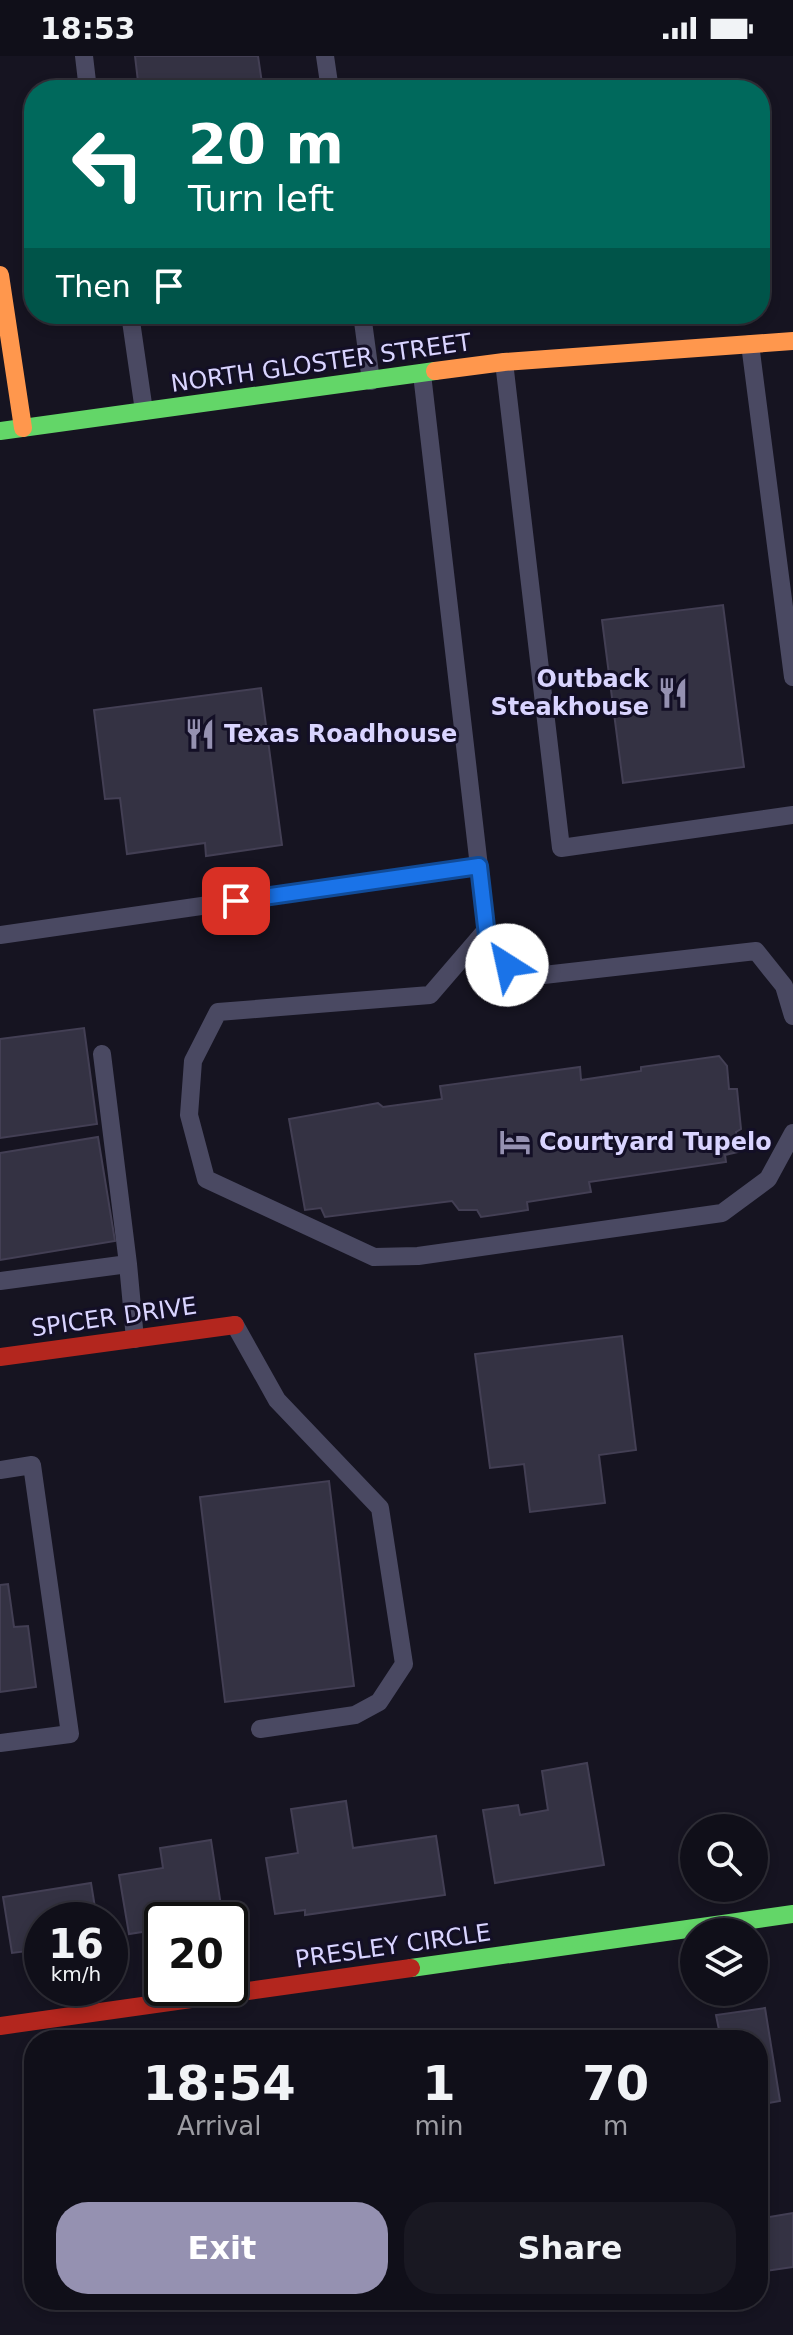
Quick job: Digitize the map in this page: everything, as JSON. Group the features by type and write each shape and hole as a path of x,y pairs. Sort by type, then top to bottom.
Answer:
{"street":[{"path":"0,275 23,428"},
{"name":"NORTH GLOSTER STREET","path":"0,431 504,362 793,341"},
{"name":"SPICER DRIVE","path":"0,1357 235,1325"},
{"name":"PRESLEY CIRCLE","path":"0,2026 793,1914"}],"lane":[{"path":"84,56 87,80"},
{"path":"325,56 329,80"},
{"path":"131,324 144,411"},
{"path":"363,324 371,381"},
{"path":"750,344 793,677"},
{"path":"504,362 561,848 793,815"},
{"path":"422,374 489,953 526,977 756,951 784,986 793,1016"},
{"path":"0,935 479,866"},
{"path":"486,930 430,995 218,1012 193,1061 189,1115 206,1179 374,1257 418,1256 722,1213 768,1179 793,1133"},
{"path":"102,1054 135,1339"},
{"path":"0,1281 128,1264"},
{"path":"235,1325 277,1400 380,1508 404,1664 379,1702 355,1715 260,1729"},
{"path":"0,1470 32,1465 70,1734 0,1743"}],"building":[{"path":"135,56 258,56 262,80 138,80"},
{"name":"Outback Steakhouse","path":"723,605 744,767 623,783 602,620"},
{"path":"261,688 282,845 206,856 205,843 127,854 120,798 105,799 94,710"},
{"path":"84,1028 97,1124 0,1138 0,1039"},
{"name":"Courtyard Tupelo","path":"719,1056 727,1066 729,1089 737,1089 741,1129 736,1132 738,1152 725,1155 726,1162 589,1182 591,1192 527,1202 528,1210 481,1217 477,1210 459,1210 452,1201 325,1217 321,1208 305,1210 289,1119 378,1103 383,1107 442,1099 440,1086 580,1067 581,1080 641,1071 641,1067"},
{"path":"98,1137 115,1241 0,1260 0,1153"},
{"path":"622,1336 636,1450 599,1455 605,1503 530,1512 524,1464 490,1468 475,1354"},
{"path":"329,1481 354,1686 225,1702 200,1497"},
{"path":"8,1584 14,1627 28,1626 36,1687 0,1692 0,1585"},
{"path":"587,1763 604,1865 495,1883 483,1810 518,1805 520,1815 548,1810 542,1771"},
{"path":"346,1801 353,1848 436,1836 445,1895 305,1915 305,1910 275,1914 266,1858 298,1853 291,1809"},
{"path":"211,1840 220,1902 144,1902 144,1932 129,1934 128,1902 124,1902 119,1875 163,1868 160,1848"},
{"path":"91,1883 94,1902 24,1902 24,1951 12,1953 3,1897"},
{"path":"765,2008 780,2101 768,2103 768,2030 719,2030 716,2015"},
{"path":"793,2213 793,2267 768,2271 768,2217"}],"traffic: fast":[{"path":"0,431 435,371"},
{"path":"411,1968 793,1914"}],"traffic: slow":[{"path":"0,275 23,428"},
{"path":"435,371 504,362 793,341"}],"traffic: jam":[{"path":"0,1357 235,1325"},
{"path":"0,2026 411,1968"}],"place":[{"name":"Outback Steakhouse","path":"673,693"},
{"name":"Texas Roadhouse","path":"200,734"},
{"name":"Courtyard Tupelo","path":"515,1142"}],"route":[{"path":"236,901 479,866 489,953 507,965"}]}
